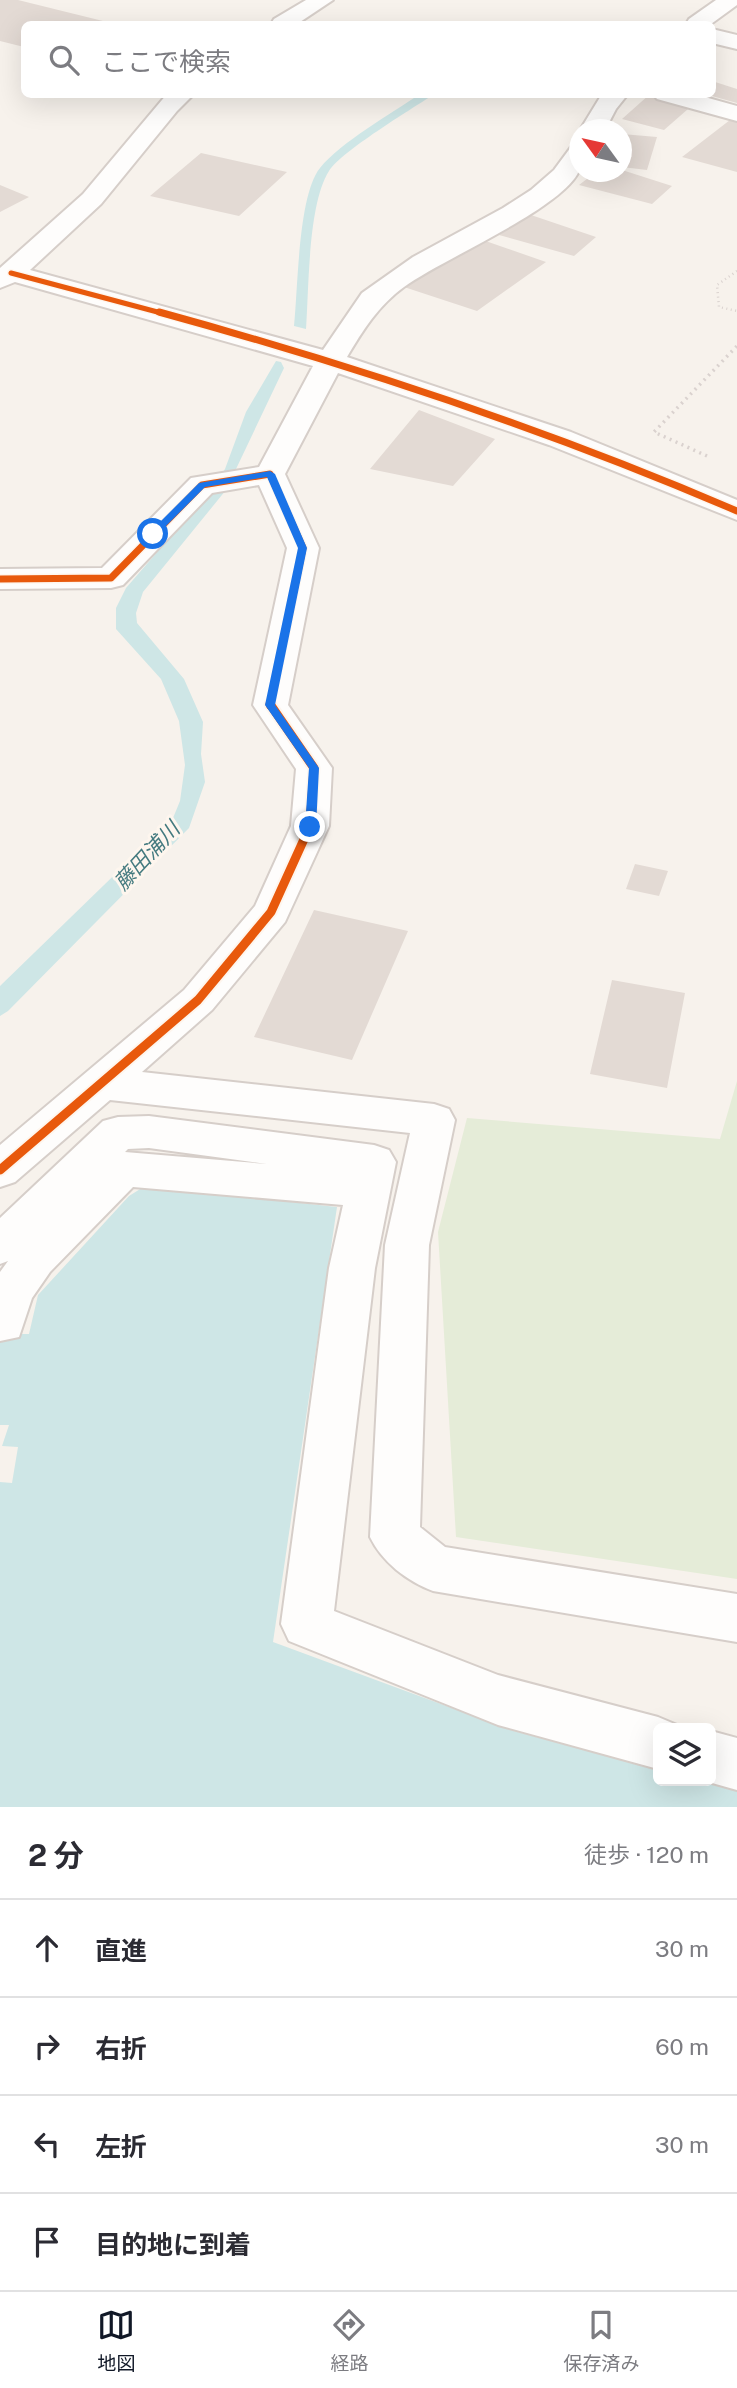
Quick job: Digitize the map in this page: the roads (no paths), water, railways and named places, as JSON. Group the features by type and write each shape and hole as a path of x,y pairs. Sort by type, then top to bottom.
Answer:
{"street":[{"path":"287,21 322,0"},
{"path":"702,21 730,3"},
{"path":"716,37 737,42"},
{"path":"6,276 92,199 177,98"},
{"path":"598,119 612,98"},
{"path":"679,98 737,114"},
{"path":"0,579 111,578 202,485 256,476 371,300 400,278 550,188 569,167"},
{"path":"6,276 182,317 330,359 489,411 658,475 737,511"},
{"path":"0,1170 198,1000 271,912 310,827 314,768 270,705 303,548 256,476"},
{"path":"101,1083 434,1121 407,1245 395,1537 433,1568 737,1618"},
{"path":"0,1246 118,1133 149,1132 374,1161 352,1268 307,1624 498,1700 653,1742"},
{"path":"3,1323 11,1293 34,1259 123,1169 368,1190"},
{"path":"716,1758 737,1764"}],"water":[{"path":"414,98 428,98 362,142 329,171 322,186 313,224 306,329 294,326 303,220 313,181 329,158"},
{"name":"藤田浦川","path":"276,361 281,362 284,368 226,490 143,592 136,613 137,623 184,679 203,722 201,754 205,782 189,828 0,1016 0,986 173,818 180,801 185,765 179,721 161,679 116,629 116,608 126,588 212,489 225,469 246,412"},
{"path":"145,1186 337,1207 273,1642 514,1731 653,1769 653,1786 716,1786 737,1791 737,1807 0,1807 0,1482 12,1483 18,1447 2,1446 9,1425 0,1425 0,1306 19,1334 29,1334 38,1295 129,1196"}]}
